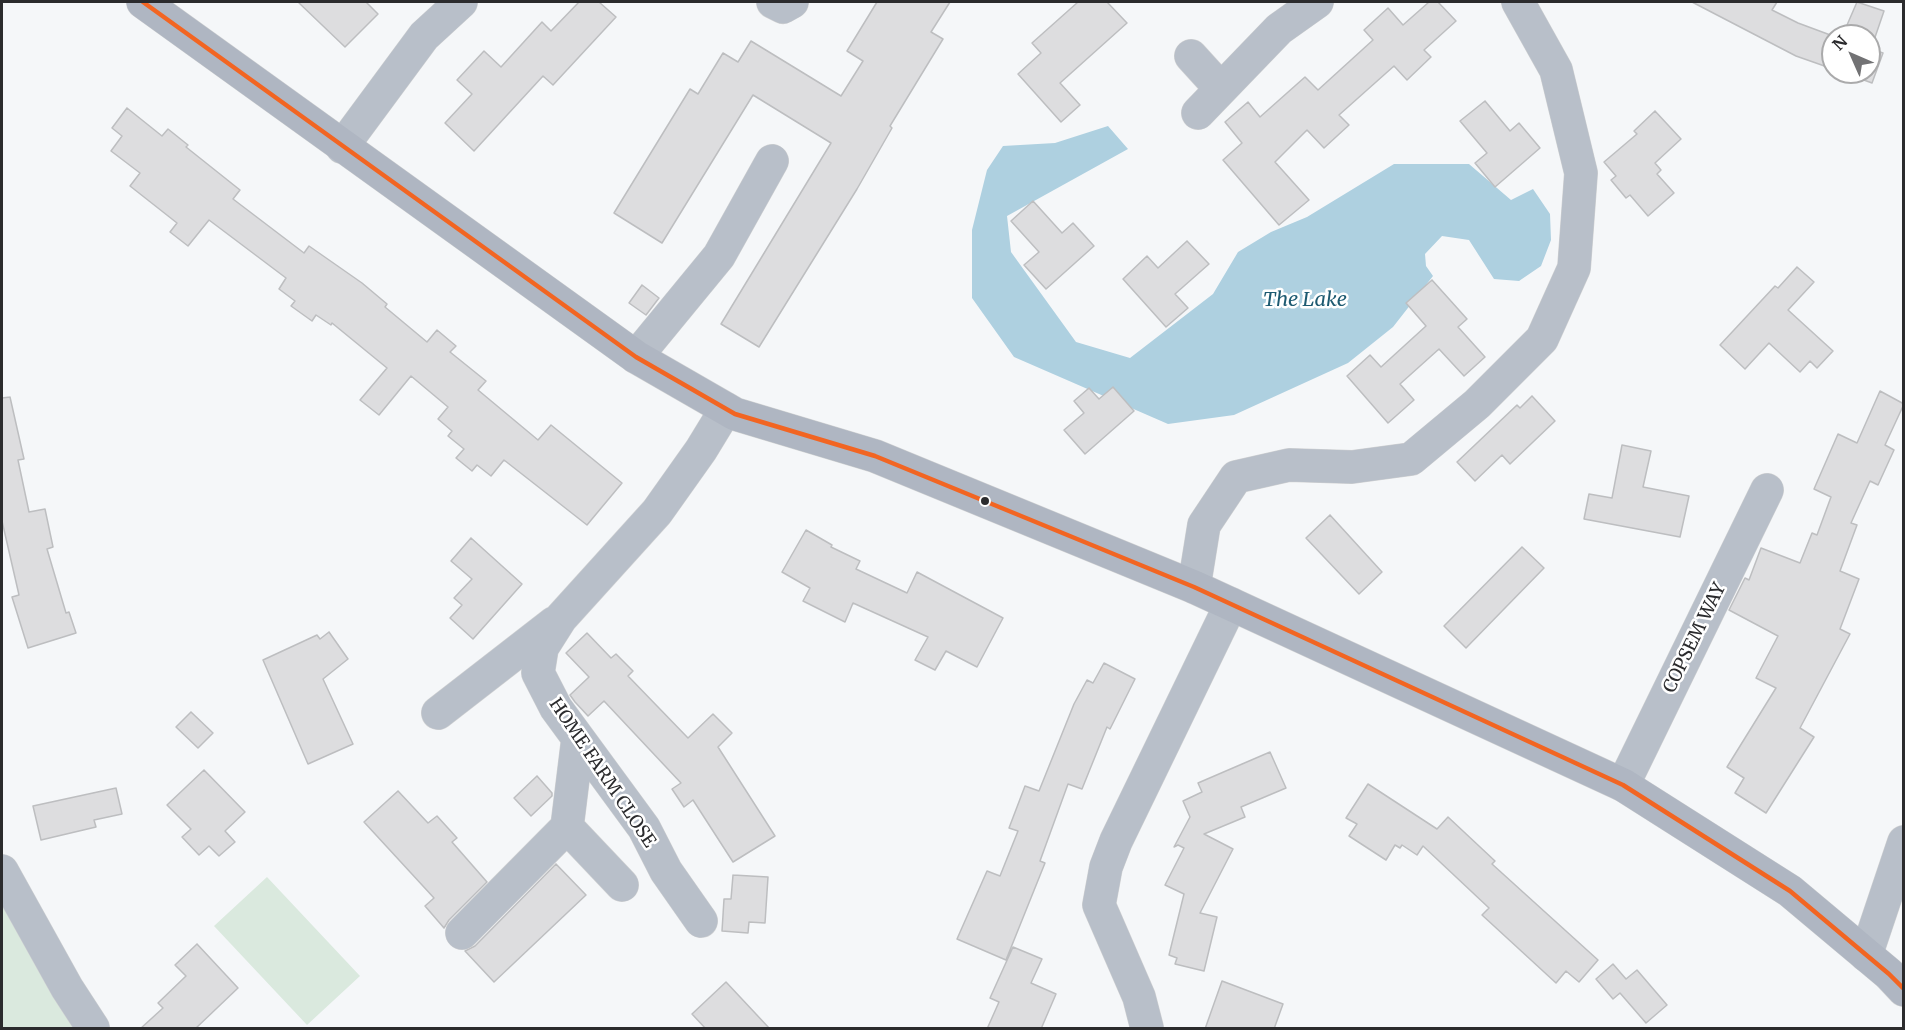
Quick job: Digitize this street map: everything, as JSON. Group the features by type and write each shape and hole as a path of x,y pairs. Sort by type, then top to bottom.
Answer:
{"main road":[{"path":"142,2 636,357 726,409 735,414 875,456 1194,587 1623,785 1790,891 1904,990"}],"street":[{"path":"342,147 424,36 460,2"},
{"path":"773,2 783,7 792,2"},
{"path":"1198,113 1279,29 1317,2"},
{"path":"1194,587 1204,525 1236,477 1289,465 1352,466 1411,459 1477,404 1542,339 1574,268 1581,173 1556,70 1518,2"},
{"path":"1191,56 1221,89"},
{"path":"636,357 719,256 772,161"},
{"name":"HOME FARM CLOSE","path":"702,921 666,871 644,828 556,708 538,672 542,648 561,618 657,512 701,450 726,409"},
{"name":"COPSEM WAY","path":"1623,785 1767,490"},
{"path":"1147,1029 1139,997 1100,905 1106,867 1116,841 1231,604"},
{"name":"HOME FARM CLOSE","path":"438,713 561,618"},
{"path":"462,933 567,827 578,738"},
{"path":"567,827 622,885"},
{"path":"1866,955 1904,842"},
{"path":"2,871 67,988 93,1029"}],"shaded area":[{"path":"267,877 360,976 307,1025 214,926"},
{"path":"2,904 75,1023 71,1028 2,1028"}],"water":[{"name":"The Lake","path":"1108,126 1128,149 1007,216 1011,252 1076,342 1130,358 1213,294 1238,252 1271,232 1307,217 1394,164 1469,164 1511,200 1533,189 1550,214 1551,240 1541,266 1519,281 1494,279 1469,240 1442,236 1425,254 1426,266 1433,276 1393,327 1348,363 1234,415 1168,424 1014,357 972,298 972,230 987,170 1003,146 1055,143"}],"building":[{"path":"298,2 366,2 378,14 345,47"},
{"path":"579,2 599,2 616,17 553,85 543,76 474,151 445,123 472,94 457,80 484,51 501,67 542,22 551,31"},
{"path":"877,2 950,2 931,32 943,39 890,126 892,128 857,189 759,347 721,324 831,143 753,95 662,243 614,213 690,89 698,94 723,53 738,62 751,41 841,96 863,61 847,51"},
{"path":"1078,2 1107,2 1127,23 1060,83 1080,105 1061,122 1018,74 1041,53 1032,43"},
{"path":"1429,2 1438,2 1456,21 1424,50 1431,57 1407,80 1394,66 1339,115 1349,125 1324,148 1307,130 1275,162 1309,200 1279,225 1223,160 1242,143 1225,122 1248,102 1260,117 1305,77 1318,90 1373,40 1364,30 1388,8 1403,25"},
{"path":"1692,2 1777,2 1772,10 1821,32 1821,65 1796,56"},
{"path":"1857,2 1884,11 1880,24 1847,24"},
{"path":"1485,101 1510,131 1519,123 1540,148 1495,187 1475,163 1487,153 1460,121"},
{"path":"127,108 162,136 168,129 188,145 186,147 240,190 233,199 304,253 309,246 362,283 387,304 385,307 427,342 437,330 456,346 450,352 486,381 478,390 538,440 551,425 622,483 587,525 504,460 491,476 477,465 472,471 456,458 464,449 448,436 452,431 438,419 448,407 411,376 379,415 360,400 387,368 332,323 331,325 316,315 312,321 291,306 295,301 279,289 286,278 209,220 188,246 170,232 177,223 130,186 140,173 111,151 122,136 112,128"},
{"path":"1655,111 1681,139 1655,163 1661,170 1657,174 1674,193 1648,216 1630,195 1626,198 1611,180 1616,176 1604,162 1637,134 1634,131"},
{"path":"1033,201 1062,233 1073,223 1094,246 1046,289 1024,265 1039,252 1011,221"},
{"path":"1187,241 1209,264 1175,294 1188,308 1166,327 1123,279 1147,256 1158,268"},
{"path":"1797,267 1814,282 1788,310 1833,351 1817,368 1810,361 1800,372 1769,343 1745,369 1720,345 1775,286 1778,288"},
{"path":"1432,280 1467,319 1458,327 1485,357 1464,376 1439,349 1400,384 1414,400 1388,423 1347,376 1370,355 1381,367 1426,326 1406,303"},
{"path":"642,285 659,298 646,315 629,303"},
{"path":"1113,387 1134,411 1085,454 1064,430 1084,413 1074,401 1089,388 1099,399"},
{"path":"1880,391 1904,404 1885,445 1894,450 1878,485 1870,481 1851,523 1857,525 1840,571 1859,579 1840,629 1850,634 1800,728 1814,737 1766,813 1735,793 1744,778 1727,767 1776,688 1756,678 1778,636 1729,610 1745,578 1749,580 1761,548 1800,563 1812,533 1817,535 1831,497 1814,489 1838,434 1857,443"},
{"path":"1532,396 1555,421 1510,464 1502,455 1475,481 1457,462 1517,405 1520,408"},
{"path":"10,397 24,459 18,460 29,512 45,509 53,547 47,549 66,613 69,612 76,633 28,648 12,597 19,595 2,521 2,398"},
{"path":"1622,445 1651,451 1643,487 1689,496 1680,537 1584,519 1589,494 1612,498"},
{"path":"1330,515 1382,572 1359,594 1306,538"},
{"path":"806,530 832,545 831,547 860,561 856,569 907,593 917,572 1003,618 977,667 946,651 935,670 915,660 928,637 853,603 845,622 803,601 810,588 782,572"},
{"path":"471,538 522,584 473,639 450,618 462,605 454,598 472,579 451,561"},
{"path":"1522,547 1544,568 1466,648 1444,626"},
{"path":"329,632 348,659 323,679 353,744 308,764 263,660 317,635 320,639"},
{"path":"587,633 611,658 616,654 633,671 628,676 688,738 713,714 732,733 718,747 775,836 733,862 693,800 684,807 672,789 681,783 604,701 588,716 575,702 570,695 589,677 566,653"},
{"path":"1104,663 1135,679 1110,729 1107,727 1082,789 1068,784 1040,861 1045,863 1006,960 957,939 987,871 1000,876 1018,831 1009,828 1025,786 1039,791 1074,704 1087,680 1093,683"},
{"path":"191,712 213,733 198,748 176,727"},
{"path":"1270,752 1286,788 1241,807 1245,817 1204,834 1233,849 1200,913 1217,917 1204,971 1175,964 1177,958 1169,955 1184,894 1165,885 1184,848 1178,845 1174,847 1190,817 1183,801 1202,792 1198,783"},
{"path":"204,770 245,812 225,831 235,842 219,856 209,846 199,855 182,837 191,829 167,805"},
{"path":"537,776 552,796 531,816 514,798"},
{"path":"1368,784 1437,829 1448,817 1495,861 1492,864 1598,960 1579,982 1566,971 1556,983 1482,915 1489,908 1423,846 1417,855 1402,845 1400,848 1395,845 1386,860 1349,836 1357,824 1346,818"},
{"path":"116,788 122,814 94,820 96,827 41,840 33,806"},
{"path":"398,791 428,823 437,816 457,838 452,842 487,882 449,920 444,928 425,906 434,898 364,822"},
{"path":"556,864 586,895 494,982 465,951 475,946"},
{"path":"733,875 768,877 765,923 749,922 748,933 722,931 724,899 731,899"},
{"path":"197,944 238,988 195,1029 140,1029 163,1008 158,1003 186,976 175,965"},
{"path":"1013,947 1042,959 1031,983 1056,994 1041,1029 987,1029 999,1002 990,998"},
{"path":"1613,964 1626,979 1637,970 1667,1005 1646,1023 1620,993 1613,999 1596,979"},
{"path":"1222,981 1283,1004 1274,1029 1205,1029"},
{"path":"726,982 770,1029 706,1029 692,1014"}],"transit line":[{"path":"143,2 636,357 735,414 875,456 1194,587 1623,785 1790,891 1904,989"}]}
